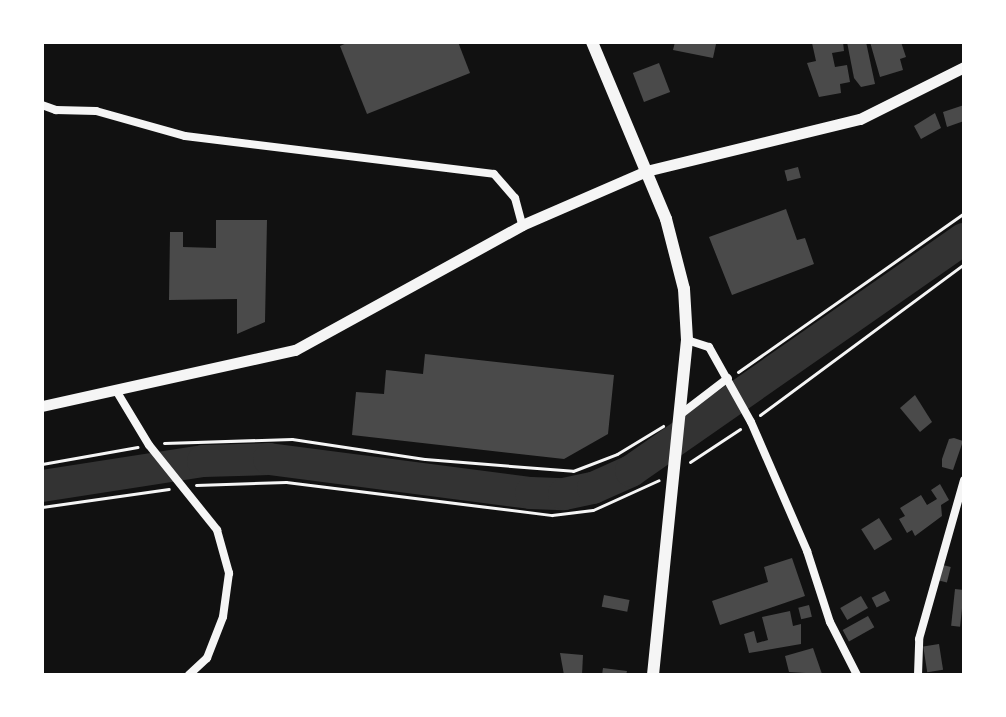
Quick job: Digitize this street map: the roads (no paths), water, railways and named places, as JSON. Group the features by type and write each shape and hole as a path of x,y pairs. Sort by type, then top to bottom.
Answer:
{"main road":[{"path":"592,42 646,171 680,266 687,340 653,675"}],"street":[{"path":"42,406 117,392 295,350 522,225 646,171 860,119 964,67"},
{"path":"42,105 56,110 96,111 185,136 494,174 515,198 522,225"},
{"path":"687,340 709,347 751,422 807,551 830,622 857,675"},
{"path":"681,414 728,378"},
{"path":"117,392 149,445 217,530 229,573 223,617 207,658 189,675"},
{"path":"918,675 919,639 964,480"}],"waterway":[{"path":"42,486 203,461 269,459 531,493 564,494 593,488 631,471 964,239"}]}
